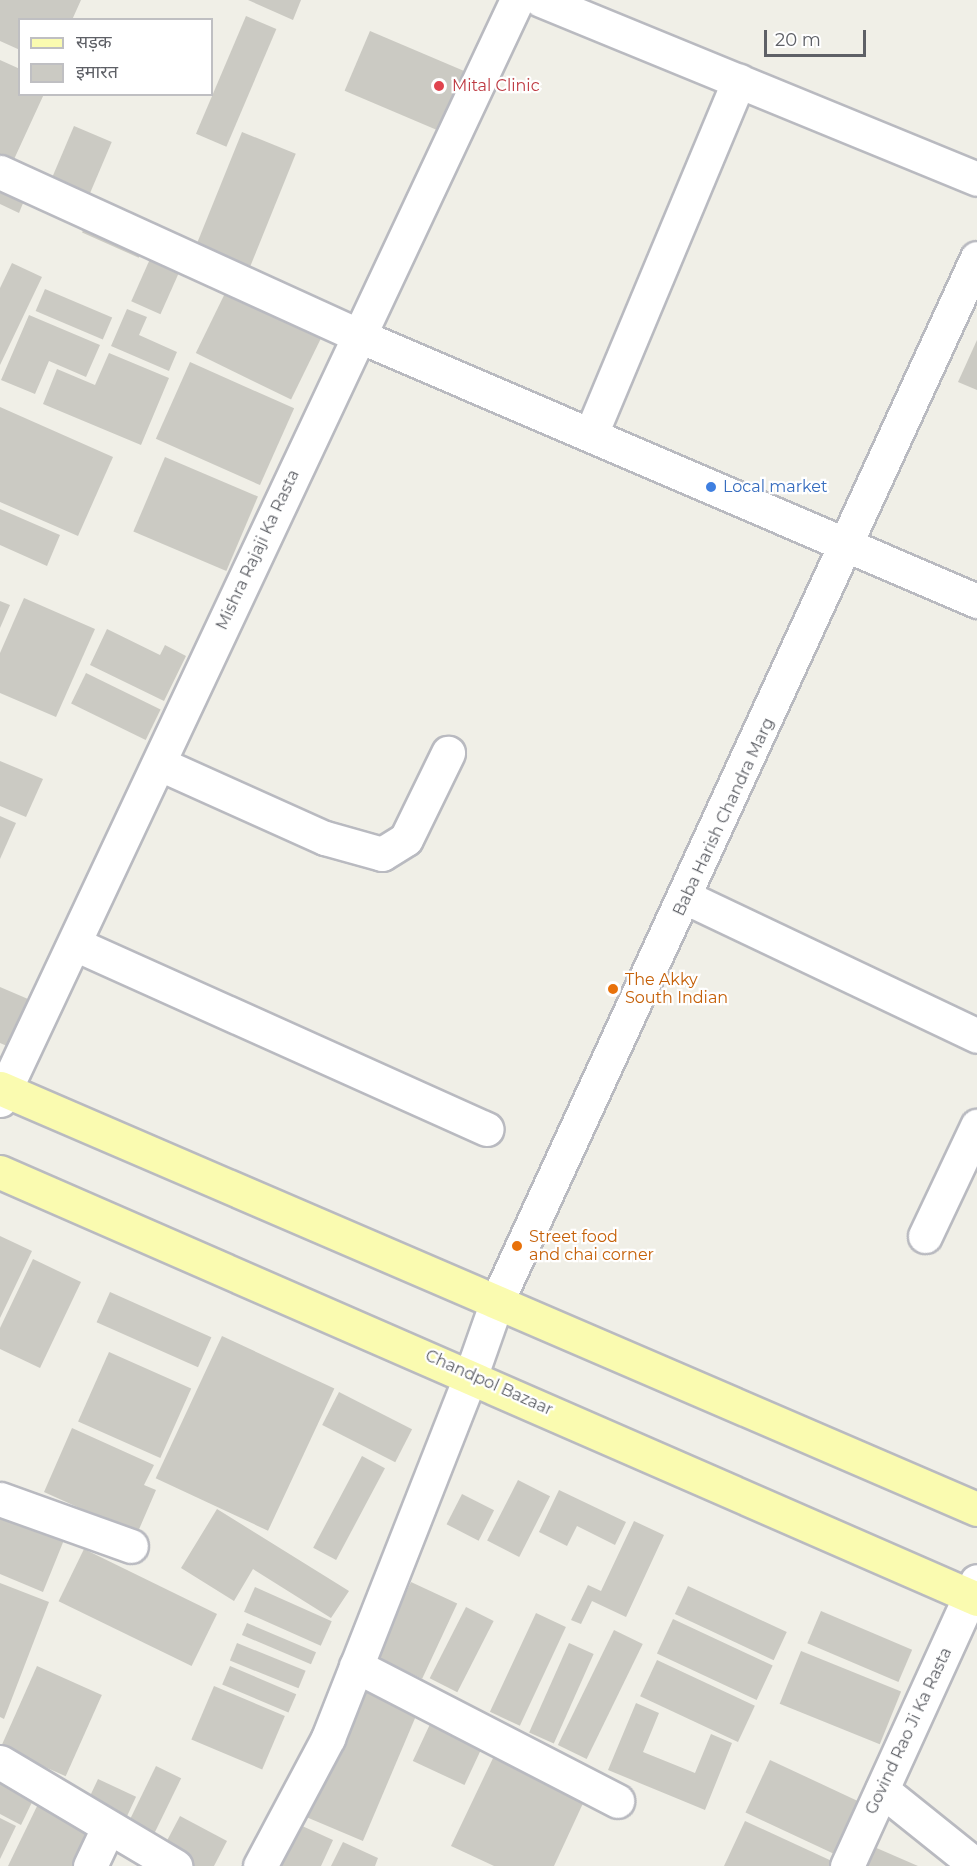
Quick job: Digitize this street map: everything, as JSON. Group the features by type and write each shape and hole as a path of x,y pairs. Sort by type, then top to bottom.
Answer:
{"main road":[{"path":"1,1092 497,1301 977,1509"},
{"name":"Chandpol Bazaar","path":"0,1172 975,1592"}],"street":[{"name":"Mishra Rajaji Ka Rasta","path":"1,1092 77,945 357,335 516,0"},
{"path":"541,0 977,179"},
{"path":"591,434 739,81"},
{"path":"0,172 357,335 849,543 977,600"},
{"name":"Baba Harish Chandra Marg","path":"260,1866 328,1738 471,1375 497,1301 687,898 977,258"},
{"path":"160,764 325,838 382,854 406,839 448,753"},
{"path":"687,898 977,1036"},
{"path":"77,945 488,1129"},
{"path":"925,1236 977,1126"},
{"path":"0,1499 131,1546"},
{"name":"Govind Rao Ji Ka Rasta","path":"847,1866 975,1592"},
{"path":"356,1666 617,1801"},
{"path":"0,1762 175,1866"},
{"path":"882,1790 976,1866"},
{"path":"90,1866 108,1828"}],"building":[{"path":"0,0 81,0 73,18 18,18 18,49 0,41"},
{"path":"248,0 301,0 293,20"},
{"path":"246,16 276,29 226,147 196,134"},
{"path":"370,31 469,73 444,133 345,91"},
{"path":"0,60 18,68 18,96 43,96 10,168 0,163"},
{"path":"74,126 112,142 86,203 48,187"},
{"path":"242,132 296,154 247,273 194,252"},
{"path":"0,178 28,191 19,213 0,204"},
{"path":"89,217 146,242 139,258 82,233"},
{"path":"154,250 183,263 160,314 131,301"},
{"path":"12,263 42,277 0,365 0,288"},
{"path":"230,283 325,329 291,400 196,353"},
{"path":"45,289 112,318 103,340 36,311"},
{"path":"127,309 147,317 139,335 177,352 169,371 111,346"},
{"path":"29,315 100,345 86,377 49,361 35,394 1,380"},
{"path":"977,340 977,390 958,382"},
{"path":"109,353 169,378 141,445 43,404 57,369 95,385"},
{"path":"190,362 294,408 260,485 156,439"},
{"path":"0,407 113,457 78,536 0,502"},
{"path":"165,457 258,496 226,571 133,532"},
{"path":"0,509 60,535 47,566 0,545"},
{"path":"24,598 95,629 56,717 0,693 0,653"},
{"path":"0,601 10,605 0,628"},
{"path":"107,629 160,655 165,645 186,656 164,701 90,665"},
{"path":"86,673 161,709 146,740 71,704"},
{"path":"0,761 43,779 26,817 0,806"},
{"path":"0,816 16,823 0,859"},
{"path":"0,987 28,999 7,1046 0,1043"},
{"path":"0,1236 32,1251 0,1318"},
{"path":"33,1259 81,1282 40,1368 0,1349 0,1328"},
{"path":"110,1292 211,1337 198,1367 97,1322"},
{"path":"222,1336 334,1388 268,1531 156,1478"},
{"path":"109,1352 191,1389 160,1458 78,1421"},
{"path":"339,1392 412,1429 395,1462 322,1425"},
{"path":"72,1428 154,1465 144,1485 156,1490 137,1534 44,1492"},
{"path":"362,1456 385,1468 336,1560 313,1548"},
{"path":"518,1480 550,1496 519,1557 487,1541"},
{"path":"559,1490 626,1522 615,1545 577,1526 567,1546 539,1532"},
{"path":"462,1494 494,1510 479,1541 447,1524"},
{"path":"0,1508 66,1535 43,1592 0,1574"},
{"path":"217,1509 349,1591 331,1618 253,1569 234,1601 181,1568"},
{"path":"634,1521 664,1535 626,1617 592,1601 581,1624 571,1620 588,1585 601,1591"},
{"path":"84,1549 217,1614 192,1666 59,1601"},
{"path":"411,1582 457,1604 422,1679 376,1657"},
{"path":"0,1583 49,1602 4,1719 0,1717"},
{"path":"688,1586 787,1632 774,1660 675,1614"},
{"path":"255,1587 332,1621 321,1646 244,1612"},
{"path":"466,1607 494,1621 457,1692 430,1678"},
{"path":"821,1611 912,1650 898,1682 807,1643"},
{"path":"536,1613 566,1627 520,1726 490,1712"},
{"path":"673,1619 773,1665 757,1700 657,1653"},
{"path":"247,1623 316,1652 311,1664 242,1635"},
{"path":"614,1630 643,1644 587,1759 558,1745"},
{"path":"237,1643 306,1671 298,1688 230,1661"},
{"path":"569,1643 594,1654 554,1744 529,1733"},
{"path":"801,1651 901,1691 880,1744 780,1704"},
{"path":"657,1660 755,1706 738,1742 640,1696"},
{"path":"37,1666 102,1695 66,1776 1,1747"},
{"path":"230,1666 296,1694 288,1713 222,1684"},
{"path":"365,1680 421,1704 363,1841 307,1817"},
{"path":"214,1686 285,1716 262,1769 191,1739"},
{"path":"636,1703 659,1713 643,1752 695,1773 711,1734 732,1743 705,1810 608,1770"},
{"path":"431,1722 483,1746 464,1785 413,1761"},
{"path":"494,1756 585,1799 554,1866 494,1866 451,1846"},
{"path":"770,1760 859,1801 834,1854 745,1813"},
{"path":"156,1766 181,1778 150,1841 125,1829"},
{"path":"0,1776 36,1794 21,1825 0,1814"},
{"path":"98,1779 136,1797 123,1826 84,1808"},
{"path":"40,1800 93,1825 73,1866 8,1866"},
{"path":"180,1816 227,1841 214,1866 189,1866 161,1852"},
{"path":"0,1818 16,1826 0,1859"},
{"path":"745,1821 834,1862 832,1866 724,1866"},
{"path":"300,1825 333,1840 321,1866 281,1866"},
{"path":"343,1842 378,1858 375,1866 331,1866"},
{"path":"865,1843 918,1866 855,1866"}],"place":[{"name":"Mital Clinic","path":"439,86"},
{"name":"Local market","path":"711,487"},
{"name":"The Akky South Indian","path":"613,989"},
{"name":"Street food and chai corner","path":"517,1246"}]}
